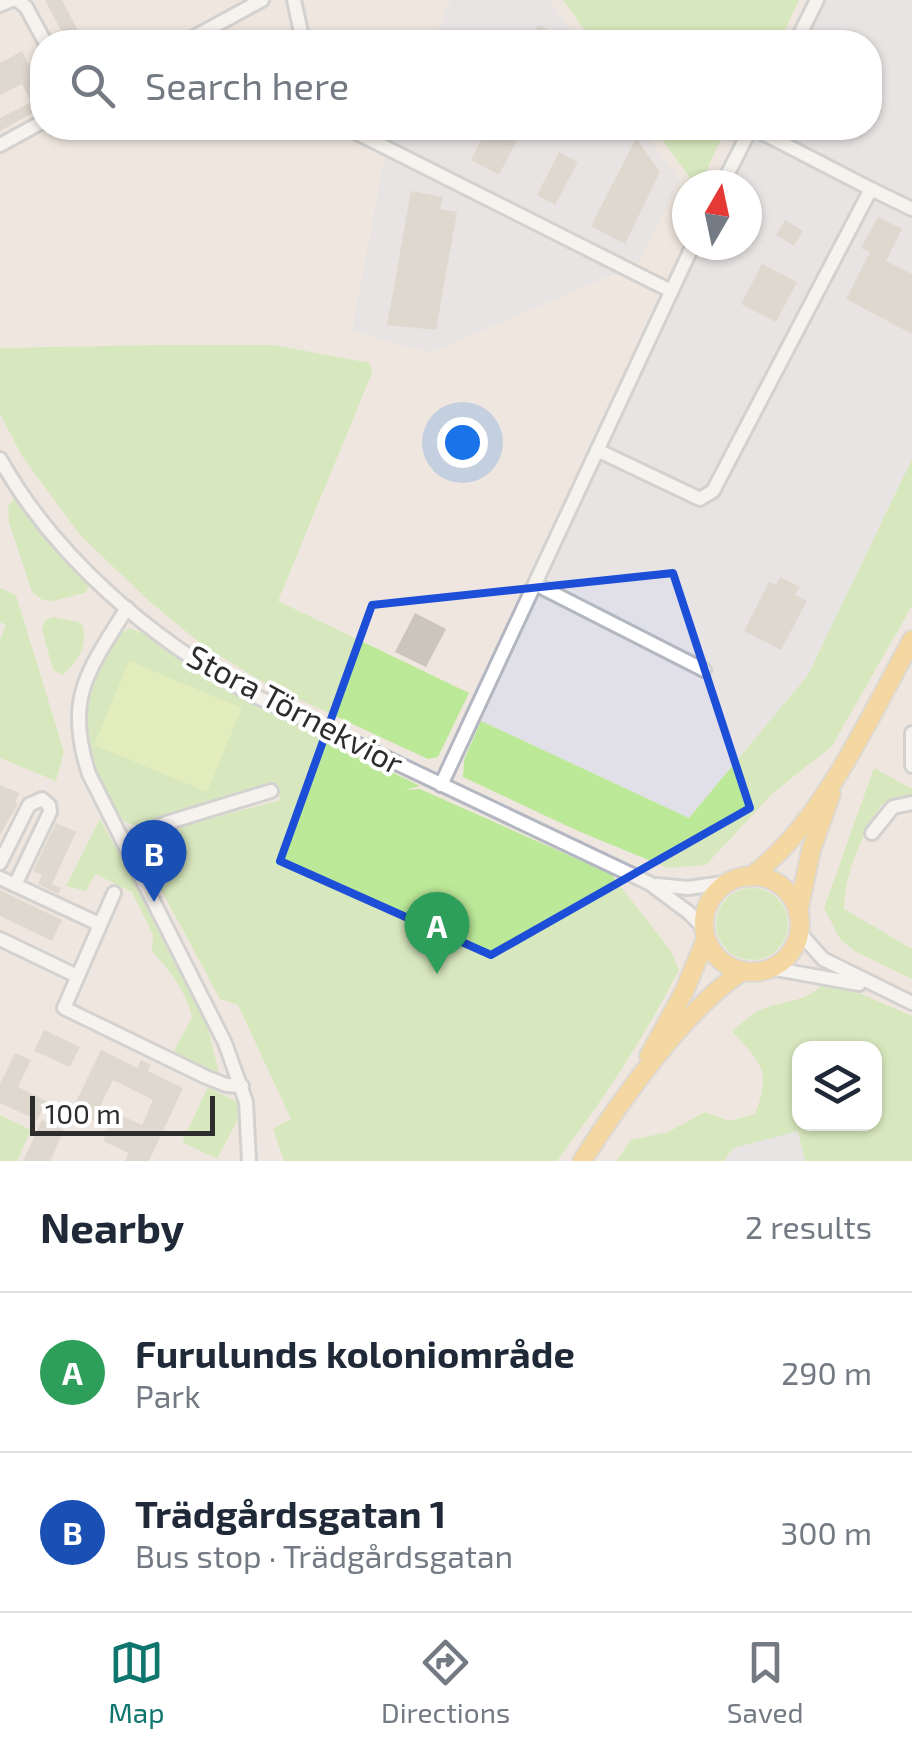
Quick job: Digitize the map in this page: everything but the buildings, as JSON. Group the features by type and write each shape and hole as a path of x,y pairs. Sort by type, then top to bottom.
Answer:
{"main road":[{"path":"632,1088 684,992 705,934 710,901 730,882 750,876 793,837 850,752 912,640"},
{"path":"580,1161 632,1088 709,996 742,971 770,968 789,954 799,932 798,913 811,850 850,752"},
{"path":"750,876 777,884 788,894 798,913"},
{"path":"705,934 718,958 742,971"}],"street":[{"path":"0,5 15,0 26,7 38,30"},
{"path":"207,30 262,0"},
{"path":"294,0 301,30"},
{"path":"802,30 818,0"},
{"path":"0,145 30,129"},
{"path":"372,140 671,291"},
{"path":"730,170 746,140"},
{"path":"775,140 912,209"},
{"path":"598,450 700,499 713,491 871,189"},
{"path":"441,785 686,260"},
{"name":"Stora Törnekvior","path":"0,459 37,514 70,553 127,608 196,663 649,883"},
{"path":"536,584 704,670"},
{"path":"127,608 83,686 76,715 78,742 89,774 225,1043 242,1086 250,1161"},
{"path":"912,733 912,766"},
{"path":"124,842 166,824 271,791"},
{"path":"0,863 29,804 42,799 50,812 15,885"},
{"path":"872,833 894,807 912,802"},
{"path":"0,878 99,924"},
{"path":"649,883 688,888 730,882"},
{"path":"649,883 688,912 705,934"},
{"path":"114,893 64,1008 206,1077 242,1086"},
{"path":"799,932 816,953 912,1004"},
{"path":"0,939 77,976"},
{"path":"770,968 876,988"}],"highlighted area":[{"path":"673,573 750,808 491,955 280,861 372,605"}],"shaded area":[{"path":"451,0 549,0 571,30 437,30"},
{"path":"825,0 912,0 912,459 808,675 689,818 481,721 693,260 762,260 762,170 736,170 751,140 882,140 882,30 809,30"},
{"path":"389,140 651,140 673,170 672,196 639,263 626,256 619,272 430,353 352,331"},
{"path":"798,1131 805,1161 724,1161 733,1148"}],"green space":[{"path":"563,0 799,0 785,30 584,30"},
{"path":"663,140 721,140 707,170 684,170"},
{"path":"273,345 370,363 372,373 278,601 469,693 438,757 428,759 268,685 205,647 150,602 80,535 22,456 0,414 0,348"},
{"path":"912,459 912,606 832,746 773,793 706,865 668,868 463,777 464,760 481,721 689,818 808,675"},
{"path":"14,498 90,585 85,593 53,601 43,600 32,592 9,522 8,507"},
{"path":"0,588 16,595 64,752 56,781 0,758 0,640 6,625 0,622"},
{"path":"54,617 81,623 84,630 81,651 62,675 53,670 42,630 45,620"},
{"path":"129,628 141,632 204,678 420,786 405,790 420,789 611,874 671,951 679,970 622,1068 557,1161 284,1161 273,1129 291,1119 238,1005 220,999 145,860 150,842 164,831 280,800 273,781 136,826 121,820 91,759 83,723 92,682 115,641"},
{"path":"129,661 242,708 207,792 94,745"},
{"path":"874,768 912,789 912,796 881,805 855,855 844,909 912,949 912,979 856,952 840,939 824,908"},
{"path":"100,819 203,1007 219,1073 173,1053 192,1017 176,982 152,951 153,935 132,892 95,874 86,891 66,886"},
{"path":"752,888 766,890 778,898 786,910 786,938 778,950 766,958 752,960 738,958 726,950 718,938 716,924 718,910 726,898 738,890"},
{"path":"824,984 861,994 912,1016 912,1161 805,1161 798,1131 733,1148 724,1161 616,1161 631,1140 668,1132 705,1112 729,1121 755,1114 763,1087 761,1068 732,1031 758,1011 798,999"},
{"path":"208,1087 237,1102 238,1119 217,1159 182,1142"},
{"path":"0,1115 31,1130 17,1161 0,1161"}],"place":[{"name":"Trädgårdsgatan 1","path":"154,902"},
{"name":"Furulunds koloniområde","path":"437,974"}]}
